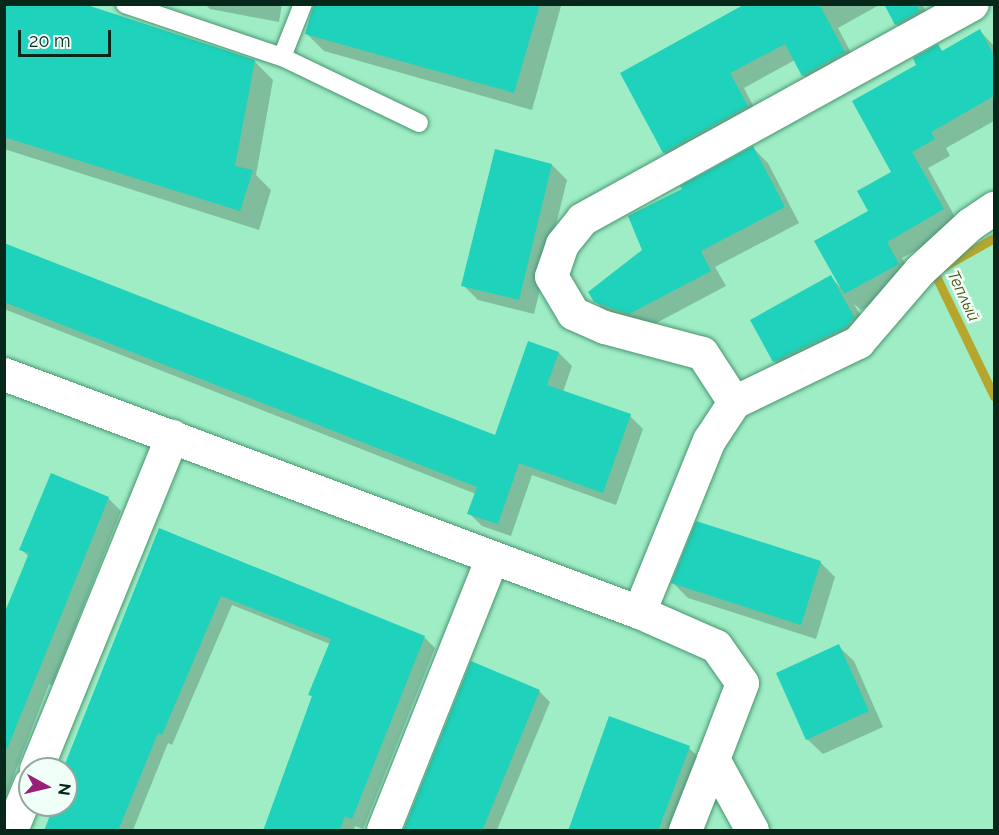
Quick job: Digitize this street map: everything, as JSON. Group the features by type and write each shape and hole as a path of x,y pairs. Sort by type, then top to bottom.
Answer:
{"street":[{"path":"734,402 702,353 603,327 573,313 551,276 562,244 582,219 972,4"},
{"path":"639,612 709,440 734,402 858,342 920,270 970,224 994,208"},
{"path":"4,374 639,612 716,646 742,683 685,831"},
{"path":"41,757 172,436"},
{"path":"383,831 492,558"},
{"path":"713,759 752,831"},
{"path":"11,831 18,814"}],"lane":[{"path":"125,4 282,57 418,123"},
{"path":"282,57 303,4"}],"building":[{"path":"4,4 84,4 255,60 235,166 253,170 240,211 4,137"},
{"path":"314,4 540,4 514,93 305,34"},
{"path":"745,4 819,4 845,52 802,76 785,44 730,73 748,106 663,153 620,73"},
{"path":"884,4 917,4 920,11 895,25"},
{"path":"980,29 994,56 994,96 931,132 935,139 912,152 944,209 887,242 899,264 844,294 814,241 868,211 857,191 891,172 852,101 916,65 913,58 938,44 942,51"},
{"path":"753,146 785,207 701,251 711,271 629,314 594,302 588,292 642,250 628,216 682,189 680,186"},
{"path":"495,149 552,164 519,300 461,286"},
{"path":"4,243 495,435 528,341 559,352 547,385 631,414 603,493 519,463 498,524 467,514 477,487 4,302"},
{"path":"831,275 854,317 846,327 773,362 750,320"},
{"path":"51,473 109,497 7,749 4,748 4,614 29,553 19,550"},
{"path":"696,521 821,561 801,625 671,583"},
{"path":"159,528 425,636 352,819 345,816 339,831 263,831 312,696 308,695 331,639 221,596 162,735 158,733 118,831 44,831 49,817 78,817 78,757 68,757"},
{"path":"839,644 869,711 806,740 776,673"},
{"path":"471,661 540,690 482,831 403,831"},
{"path":"609,716 690,746 658,831 568,831"}],"waterway":[{"name":"Теплый","path":"994,238 934,272 994,396"}]}
